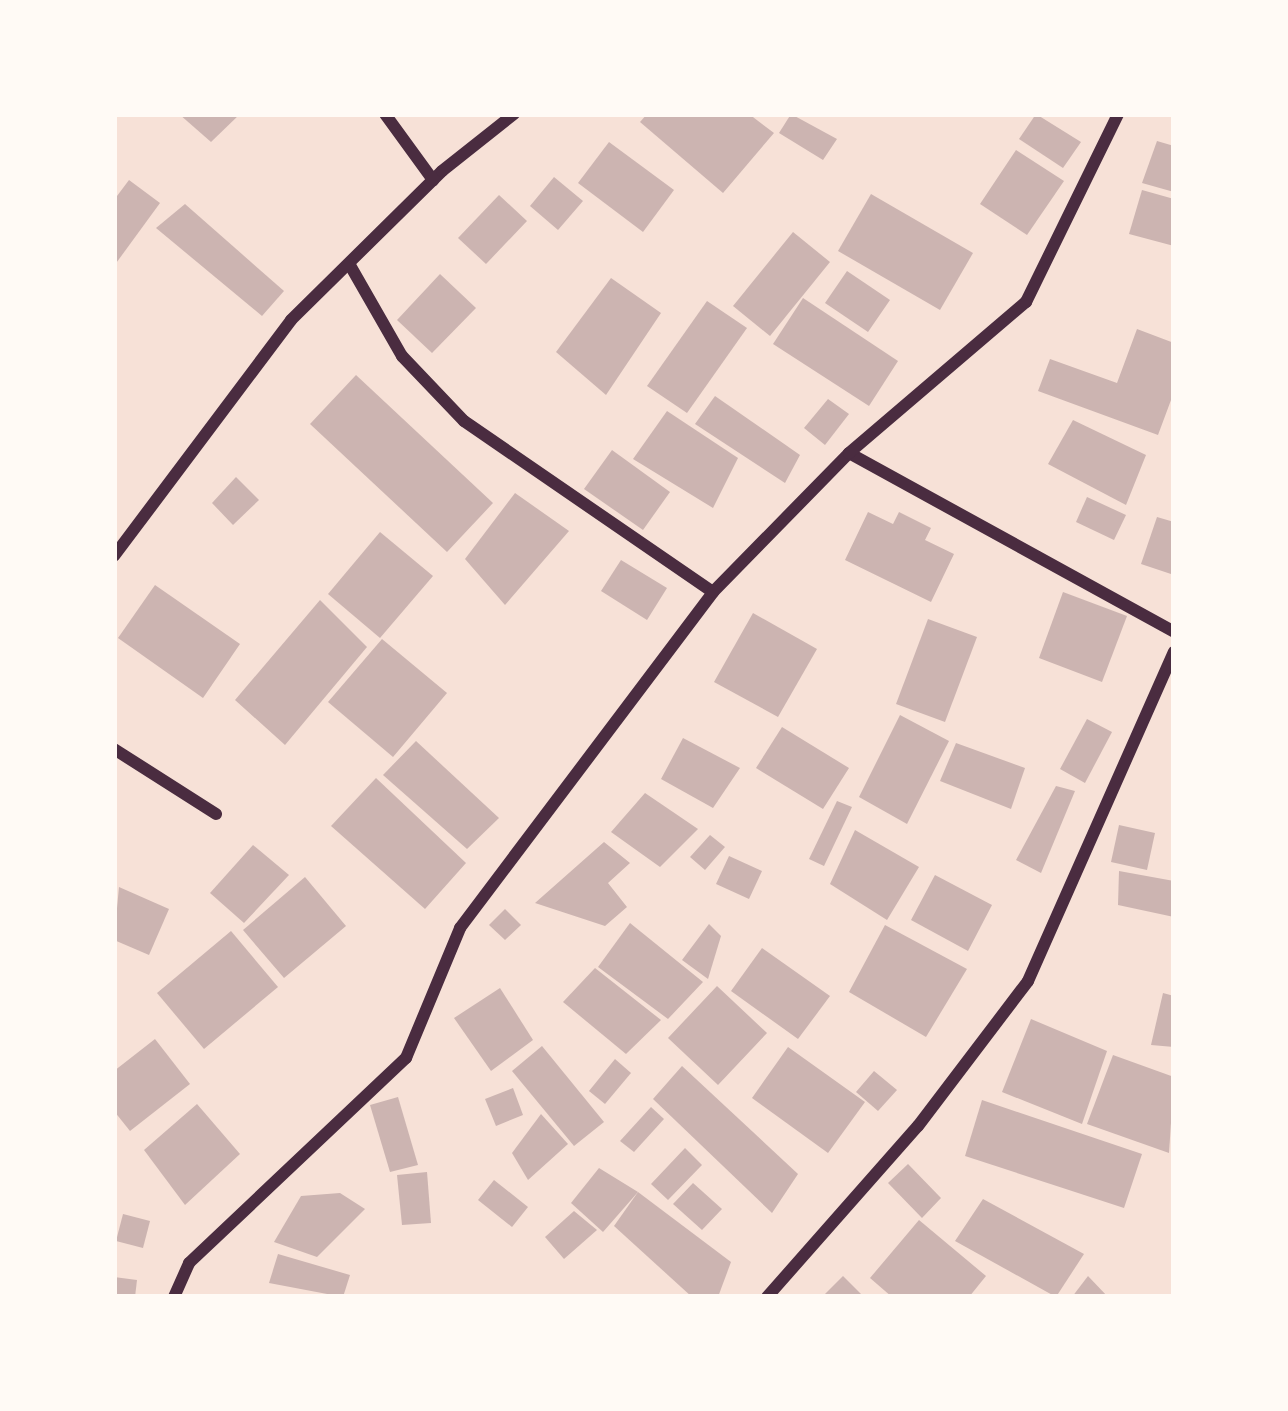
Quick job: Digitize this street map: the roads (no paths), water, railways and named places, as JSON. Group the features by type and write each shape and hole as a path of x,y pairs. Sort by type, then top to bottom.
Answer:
{"street":[{"path":"386,114 433,180"},
{"path":"114,556 268,345 352,267 433,180 514,114"},
{"path":"174,1297 189,1263 406,1058 460,928 713,592 849,453 1026,302 1118,114"},
{"path":"352,267 403,356 437,397 713,592"},
{"path":"849,453 1174,632"},
{"path":"767,1297 918,1126 1028,981 1174,652"},
{"path":"114,749 216,814"}]}
